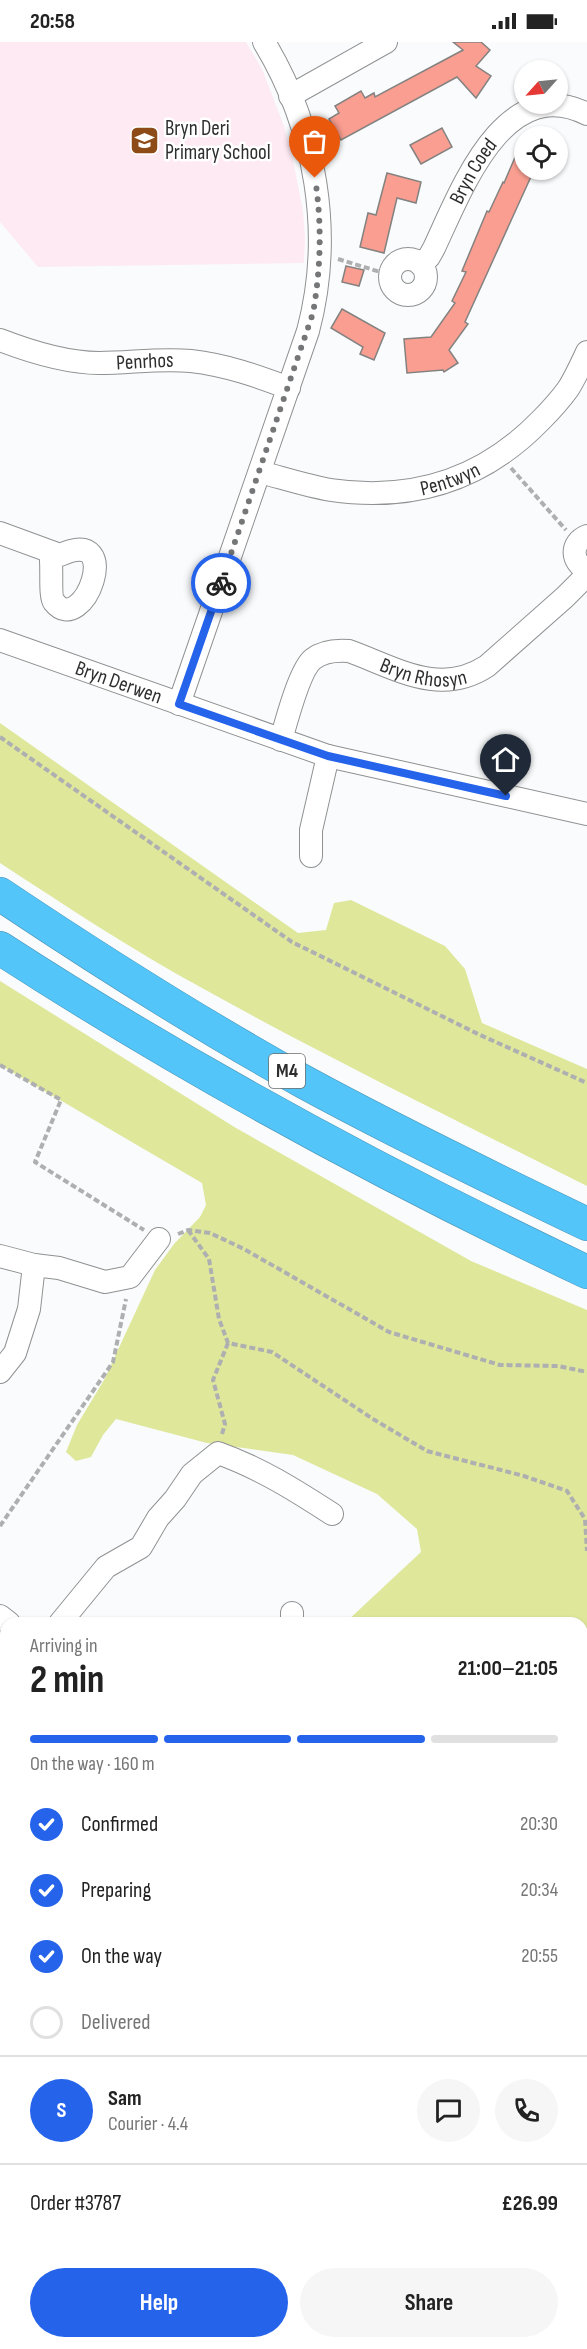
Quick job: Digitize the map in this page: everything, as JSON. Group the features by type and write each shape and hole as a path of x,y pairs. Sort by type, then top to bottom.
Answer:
{"highway":[{"name":"M4","path":"0,894 92,955 306,1083 587,1224"},
{"name":"M4","path":"0,948 74,996 311,1134 587,1272"}],"street":[{"path":"179,704 313,313 321,229 315,178 290,96 264,42"},
{"path":"290,96 386,42"},
{"name":"Bryn Coed","path":"420,264 429,257 472,170 503,127 523,114 546,105 576,108 587,114"},
{"path":"410,259 424,269 425,282 418,292 406,296 391,286 390,274 394,264 410,259"},
{"name":"Penrhos","path":"0,340 53,356 98,363 145,360 212,364 232,368 289,388"},
{"name":"Pentwyn","path":"260,472 332,490 386,493 420,489 451,480 501,457 514,446 551,410 567,390 587,352"},
{"path":"0,532 51,552"},
{"path":"582,539 574,557 581,567 587,570"},
{"name":"Bryn Rhosyn","path":"281,740 304,671 312,660 324,653 349,651 424,678 441,681 459,680 487,666 587,575"},
{"name":"Bryn Derwen","path":"0,640 328,756 587,814"},
{"path":"311,856 301,829 328,756"},
{"path":"0,1256 34,1265 59,1268 105,1282 130,1277 159,1239"},
{"path":"0,1372 15,1353 28,1309 34,1265"},
{"path":"65,1617 106,1567 141,1547 153,1513 175,1499 192,1474 218,1453 272,1476 332,1514"}],"path":[{"path":"320,253 390,274"},
{"path":"501,457 582,539"},
{"path":"0,737 292,942 478,1034 587,1083"},
{"path":"0,1065 62,1100 35,1162 159,1239 188,1230 210,1233 244,1249 389,1332 500,1365 558,1366 587,1372"},
{"path":"188,1230 208,1259 219,1319 228,1343 213,1380 225,1424 218,1453"},
{"path":"0,1526 113,1362 130,1277"},
{"path":"228,1343 272,1352 373,1419 427,1451 524,1476 567,1491 585,1518 587,1551"}],"shaded area":[{"name":"Bryn Deri Primary School","path":"0,42 246,42 262,69 284,126 292,155 303,211 304,263 38,267 0,222"}],"green space":[{"path":"0,723 298,933 326,930 334,903 351,900 445,946 465,969 482,1023 587,1069 587,1186 249,1014 125,943 0,863"},
{"path":"0,981 236,1128 471,1261 587,1310 587,1617 351,1617 421,1552 417,1529 377,1494 293,1455 207,1443 116,1419 103,1435 91,1457 76,1461 66,1452 77,1425 104,1380 155,1270 174,1244 200,1217 206,1205 202,1183 0,1065"}],"building":[{"path":"453,42 481,42 490,50 476,66 491,76 476,98 457,77 341,140 329,119 339,113 335,106 361,91 365,98 374,93 375,97 463,50"},
{"path":"442,128 452,147 421,164 410,145"},
{"path":"514,160 514,180 529,180 465,322 468,324 449,350 458,363 444,372 443,370 407,373 404,339 431,337 455,303 452,301 466,272 462,271 487,211 489,212"},
{"path":"387,173 421,182 416,203 397,198 384,253 360,247 368,213 376,215"},
{"path":"346,266 364,270 359,286 342,282"},
{"path":"342,309 385,333 374,360 360,354 363,347 331,328"}],"way so far":[{"path":"221,583 309,331 318,287 321,229 315,178"}],"place":[{"name":"Bryn Deri Primary School","path":"144,140"}],"route":[{"path":"221,583 179,704 328,756 506,796"}]}
